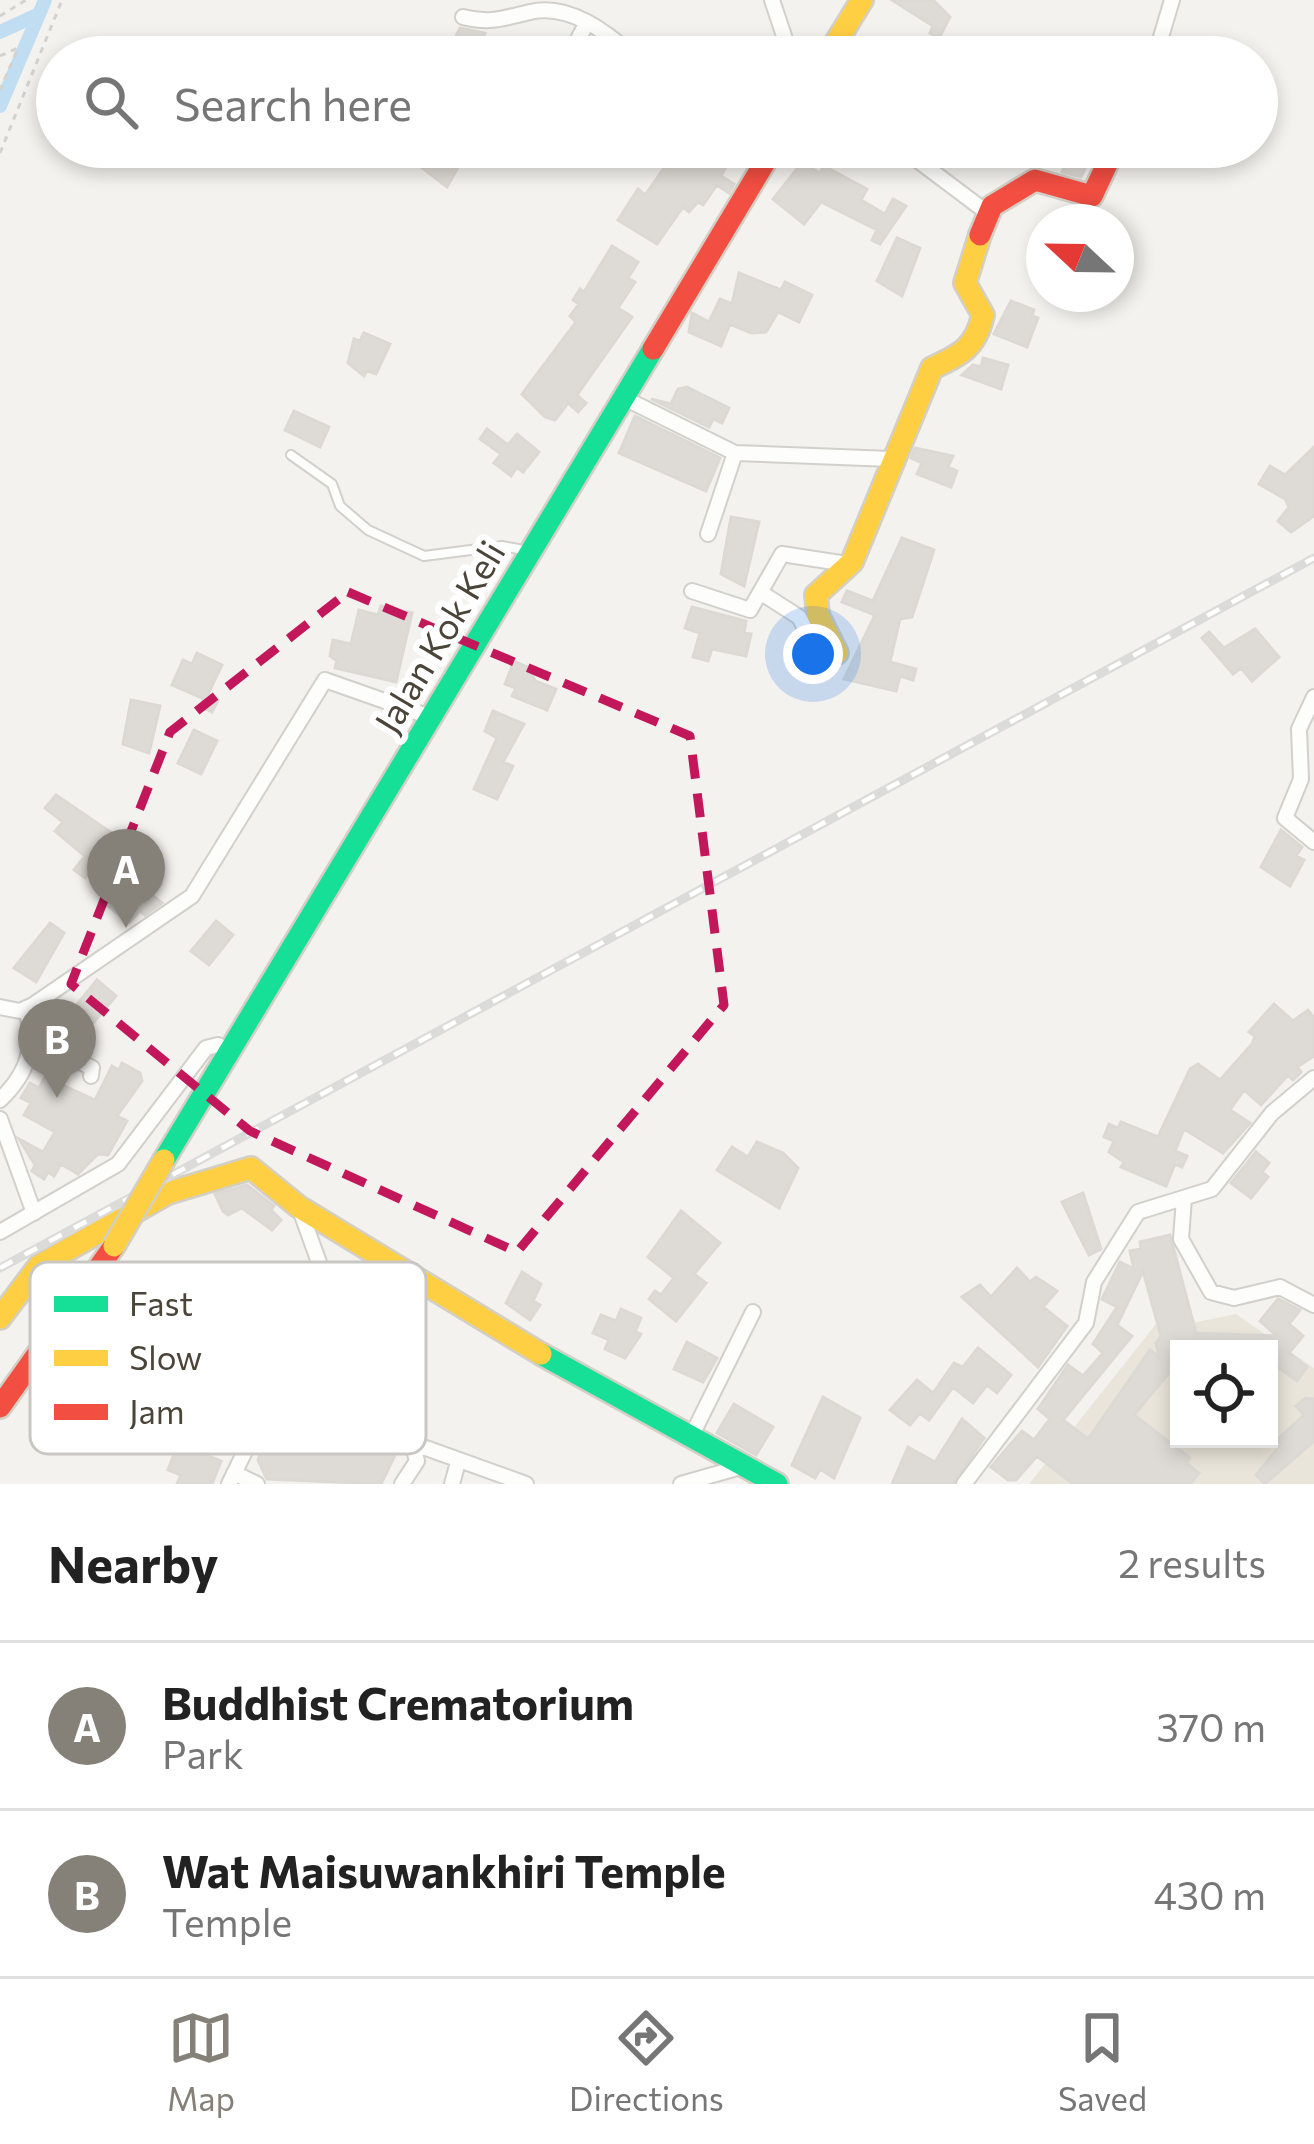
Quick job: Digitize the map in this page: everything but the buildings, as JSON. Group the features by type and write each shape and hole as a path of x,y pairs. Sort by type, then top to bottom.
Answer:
{"street":[{"path":"772,0 784,36"},
{"path":"840,36 862,0"},
{"path":"1162,36 1172,0"},
{"path":"463,17 494,22 547,10 587,22 606,36"},
{"path":"579,36 587,22"},
{"name":"Jalan Kok Keli","path":"103,1262 758,168"},
{"path":"928,168 989,214"},
{"path":"837,653 818,615 816,596 820,586 852,562 891,459 919,409 932,368 964,358 976,345 983,315 965,283 966,271 989,214 998,200 1035,180 1092,196 1105,168"},
{"path":"623,398 735,453 891,459"},
{"path":"708,534 735,453"},
{"path":"692,592 750,610 782,554 852,562"},
{"path":"763,594 800,617 815,647 837,653"},
{"path":"0,1007 26,1008 192,896 326,680 430,717"},
{"path":"1314,697 1299,729 1301,778 1285,818 1314,842"},
{"path":"0,1100 21,1076 34,1037 26,1008"},
{"path":"34,1037 92,1068 91,1076"},
{"path":"0,1232 118,1164 206,1048 218,1045 229,1052"},
{"path":"964,1484 1086,1323 1094,1282 1138,1212 1212,1190 1272,1113 1314,1078"},
{"path":"0,1119 34,1213"},
{"path":"46,1262 168,1193 251,1168 298,1207 385,1262"},
{"path":"1184,1198 1181,1239 1211,1292 1234,1298 1280,1286 1314,1305"},
{"path":"298,1207 319,1262"},
{"path":"0,1318 30,1278"},
{"path":"426,1288 777,1484"},
{"path":"691,1437 753,1312"},
{"name":"Jalan Kok Keli","path":"0,1407 30,1365"},
{"path":"426,1449 526,1484"},
{"path":"402,1484 417,1460 434,1452"},
{"path":"415,1454 417,1460"},
{"path":"452,1484 458,1462"},
{"path":"681,1484 744,1466"},
{"path":"231,1479 257,1484"}],"lane":[{"path":"291,454 332,484 340,506 368,530 394,538 424,556 502,546 531,551"}],"path":[{"path":"0,16 26,0"},
{"path":"47,36 62,0"},
{"path":"0,56 18,48 0,90"},
{"path":"0,153 36,64"}],"highlighted area":[{"path":"348,592 690,736 724,1005 517,1252 250,1131 71,984 170,732"}],"shaded area":[{"path":"1236,1314 1274,1340 1170,1340 1170,1448 1278,1448 1278,1343 1314,1368 1314,1484 1029,1484 1156,1324 1172,1327"}],"waterway":[{"path":"0,106 45,0"},
{"path":"0,32 37,15"}],"railway":[{"path":"0,1268 1314,558"}],"traffic: fast":[{"path":"164,1160 653,349"},
{"path":"541,1354 777,1484"}],"traffic: slow":[{"path":"840,36 862,0"},
{"path":"837,653 818,615 816,595 852,562 932,368 959,354 976,335 983,315 965,283 980,235"},
{"path":"114,1246 164,1160"},
{"path":"46,1262 168,1193 251,1168 299,1207 390,1262"},
{"path":"0,1318 30,1278"},
{"path":"426,1284 541,1354"}],"traffic: jam":[{"path":"653,349 761,168"},
{"path":"980,235 992,206 1035,180 1092,196 1105,168"},
{"path":"103,1262 114,1246"},
{"path":"0,1407 30,1365"}],"place":[{"name":"Buddhist Crematorium","path":"126,928"},
{"name":"Wat Maisuwankhiri Temple","path":"57,1098"}]}
